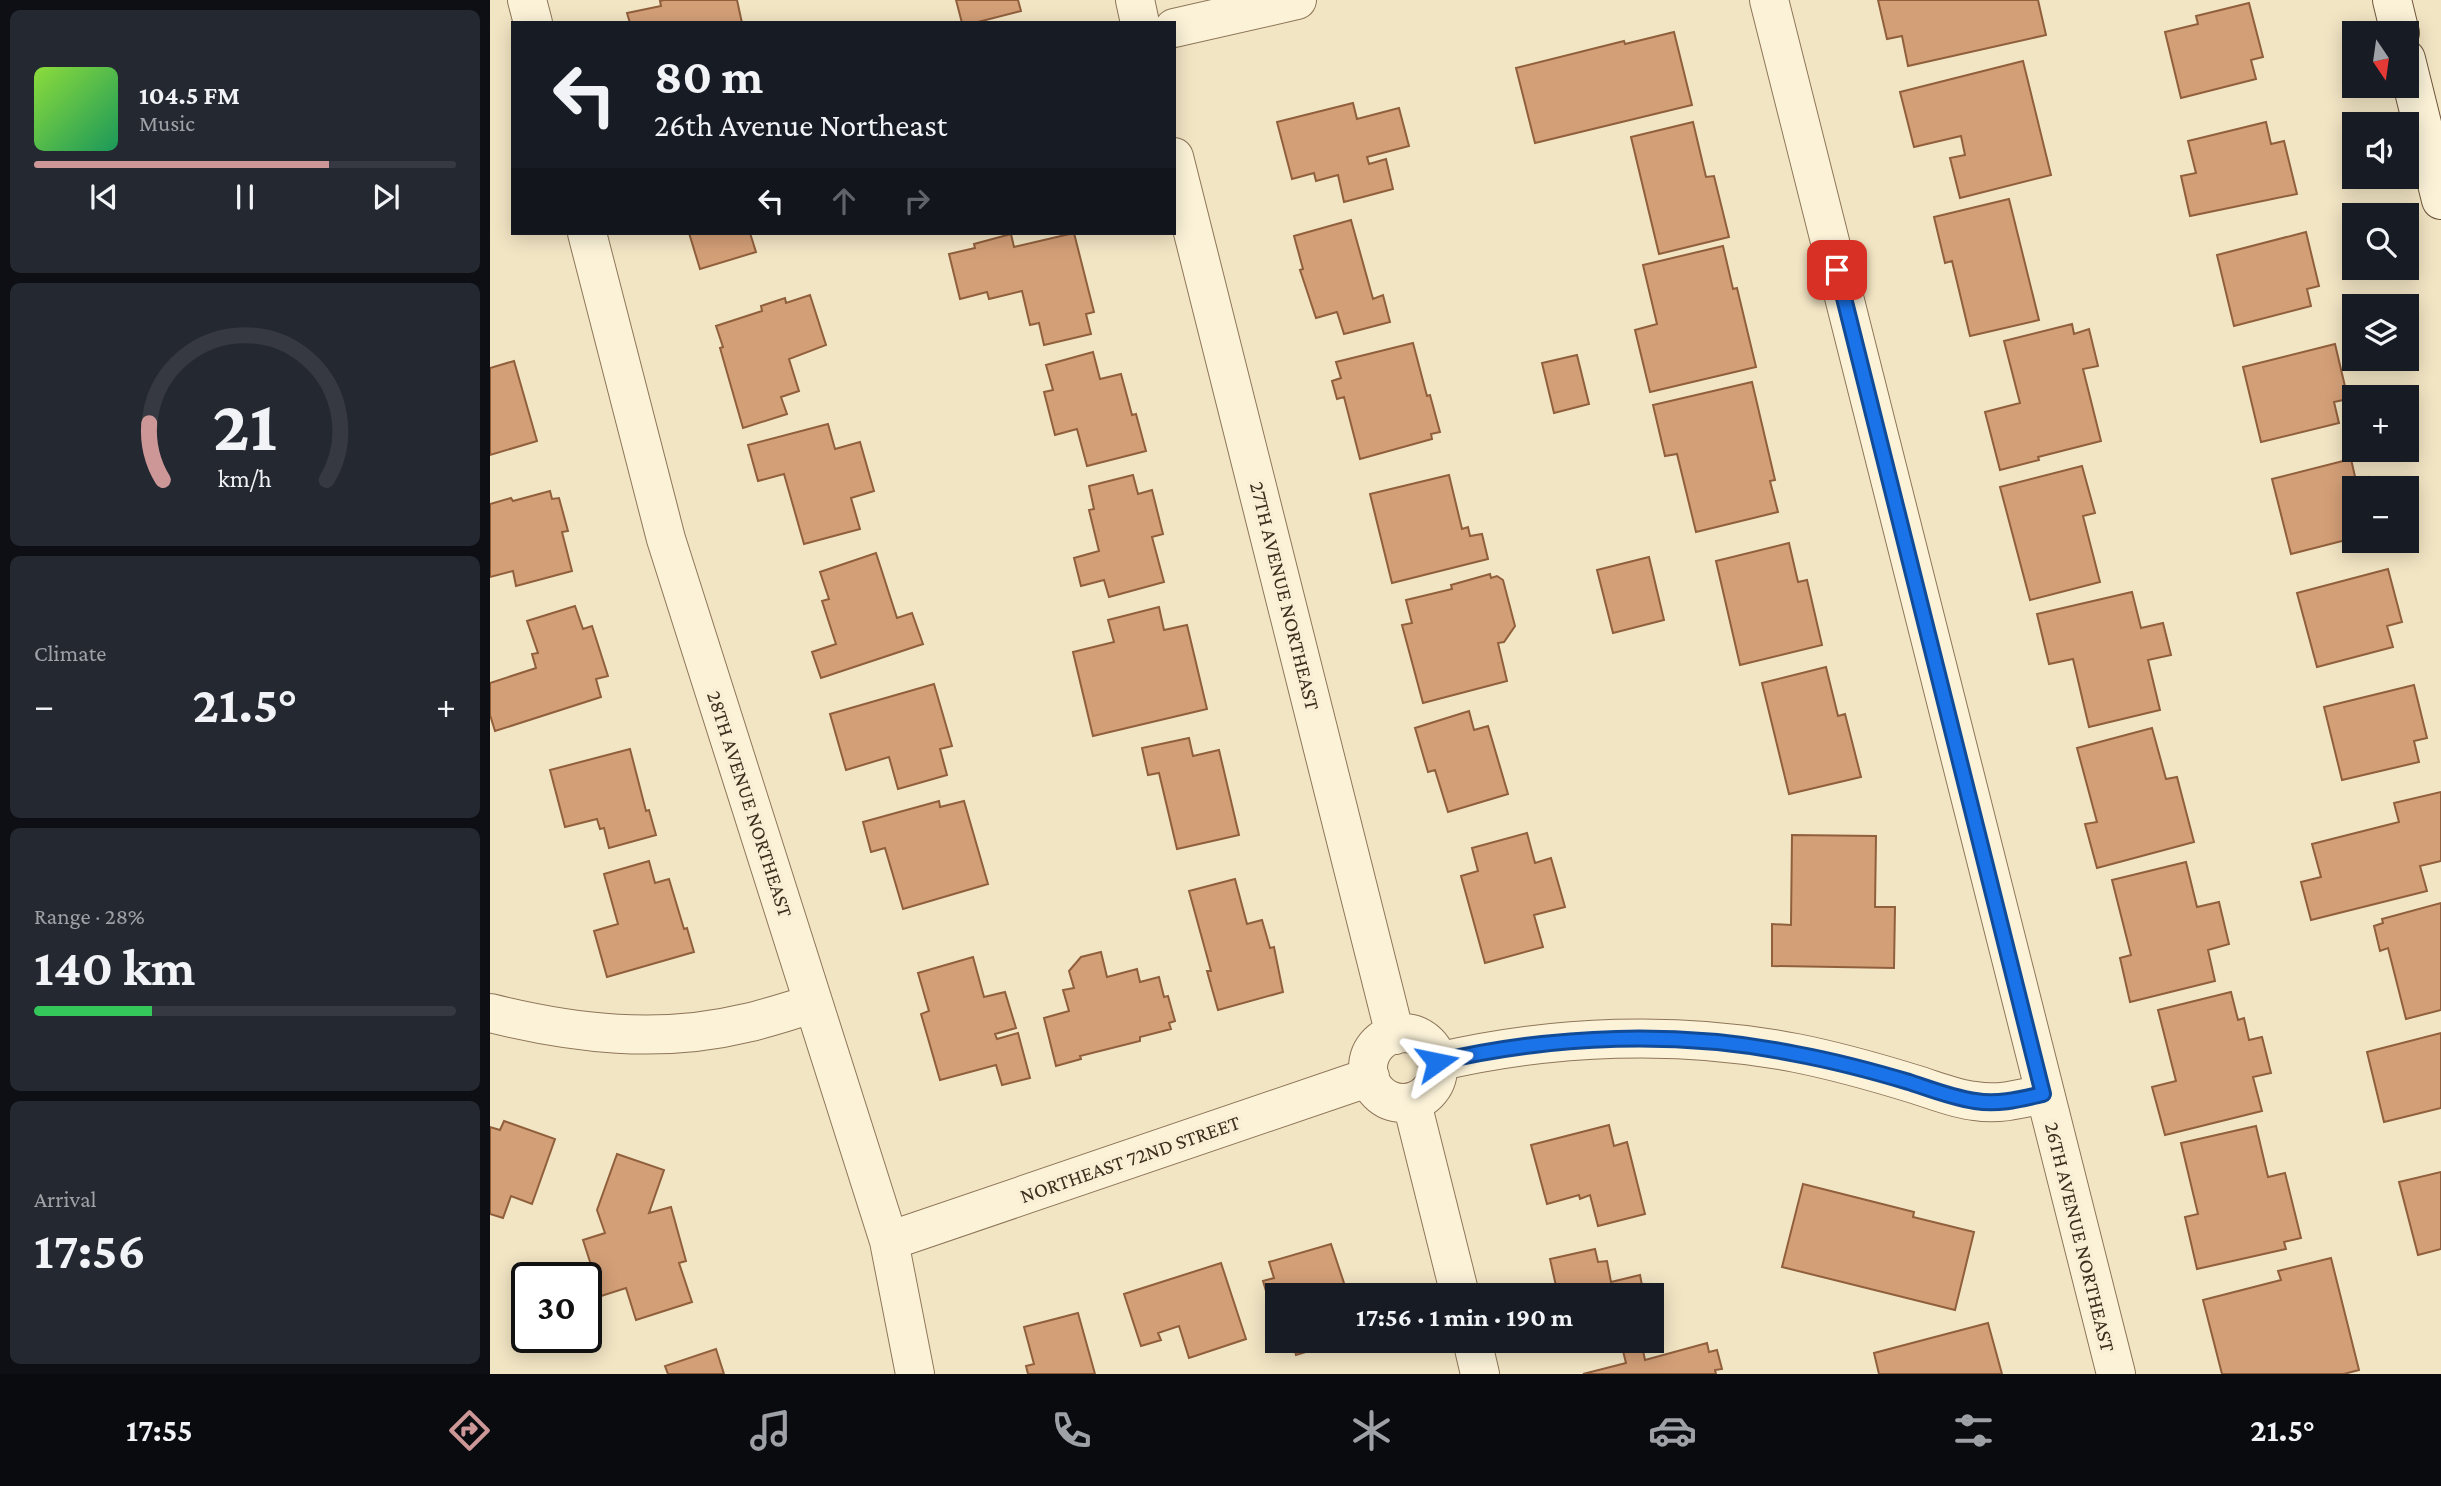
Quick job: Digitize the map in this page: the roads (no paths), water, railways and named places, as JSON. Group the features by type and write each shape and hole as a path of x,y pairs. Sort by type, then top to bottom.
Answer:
{"street":[{"path":"527,0 532,21"},
{"path":"1135,0 1140,21"},
{"path":"1176,28 1297,0"},
{"name":"26TH AVENUE NORTHEAST","path":"1769,0 2043,1094 2116,1374"},
{"path":"2392,0 2397,21"},
{"path":"2416,98 2441,200"},
{"name":"27TH AVENUE NORTHEAST","path":"1176,165 1395,1035"},
{"name":"28TH AVENUE NORTHEAST","path":"588,235 666,539 890,1241 915,1374"},
{"path":"490,1013 547,1027 610,1035 677,1034 744,1024 813,1003"},
{"path":"1395,1035 1413,1035 1424,1039 1437,1062 1436,1080 1431,1090 1412,1102 1399,1104 1388,1100 1378,1093 1370,1077 1369,1059 1374,1049 1381,1040 1395,1035"},
{"path":"1437,1062 1512,1047 1589,1040 1678,1040 1731,1043 1795,1053 1974,1101 2003,1102 2043,1094"},
{"name":"NORTHEAST 72ND STREET","path":"890,1241 1370,1077"},
{"path":"1412,1102 1457,1283"},
{"path":"1475,1353 1480,1374"}]}
